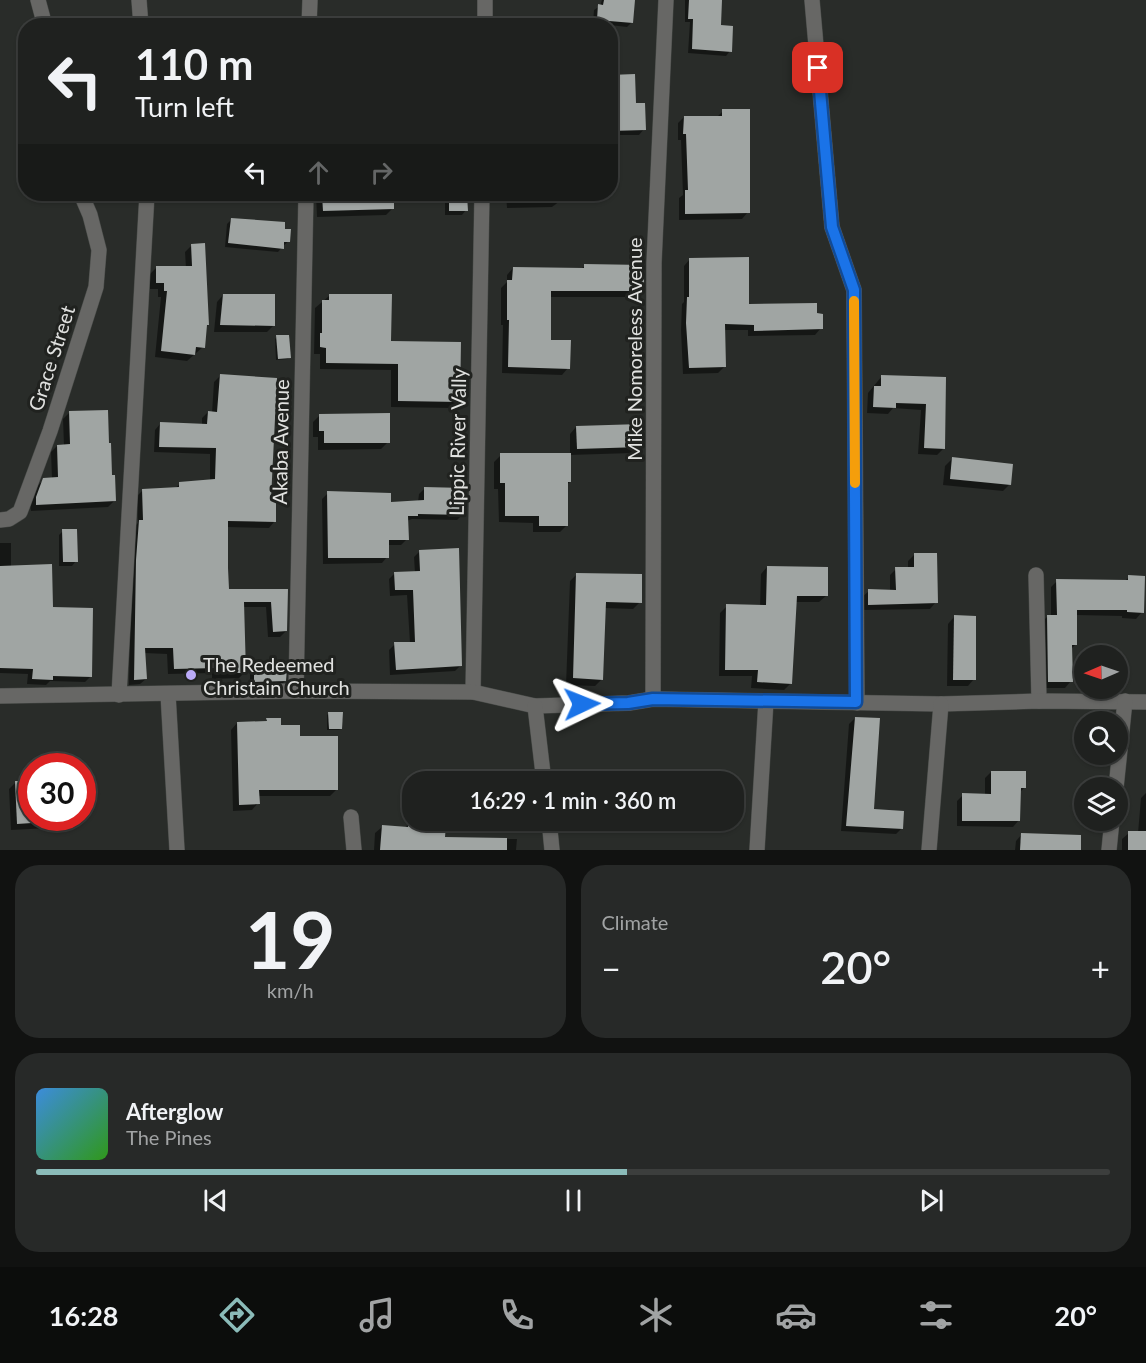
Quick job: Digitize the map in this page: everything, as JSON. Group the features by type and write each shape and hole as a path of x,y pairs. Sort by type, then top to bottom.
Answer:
{"street":[{"path":"38,0 43,18"},
{"path":"140,0 141,18"},
{"path":"309,18 310,0"},
{"path":"485,0 485,18"},
{"name":"Mike Nomoreless Avenue","path":"653,699 654,262 666,0"},
{"path":"812,0 832,227 854,290 856,702"},
{"name":"Grace Street","path":"0,520 9,519 20,512 50,431 96,287 99,250 84,201"},
{"path":"119,695 147,201"},
{"name":"Akaba Avenue","path":"296,691 306,201"},
{"name":"Lippic River Vally","path":"473,692 482,201"},
{"path":"1036,574 1039,701"},
{"path":"0,696 296,691 473,692 536,706 628,703 653,699 941,704 1039,701 1146,702"},
{"path":"168,694 177,850"},
{"path":"757,850 766,701"},
{"path":"1117,777 1125,701"},
{"path":"929,850 941,704"},
{"path":"536,706 543,771"},
{"path":"351,817 354,850"},
{"path":"550,831 552,850"},
{"path":"1109,850 1111,831"}],"building":[{"path":"604,0 635,0 633,23 618,22 618,18 597,18 598,4 603,5"},
{"path":"689,0 722,0 721,25 733,26 732,52 692,49 693,19 688,19"},
{"path":"635,74 636,103 645,103 646,130 618,131 618,75"},
{"path":"722,109 750,109 750,213 685,214 685,190 688,190 686,134 683,134 684,116 722,116"},
{"path":"322,201 394,201 394,209 323,211"},
{"path":"449,201 467,201 468,211 449,211"},
{"path":"231,218 285,222 285,229 291,229 290,242 284,242 284,249 228,243"},
{"path":"205,243 209,325 207,325 205,348 196,347 195,355 161,351 167,291 164,291 164,283 156,283 156,266 192,266 191,244"},
{"path":"749,257 749,304 817,303 817,313 823,314 823,329 754,331 754,325 725,324 726,367 689,368 686,323 689,258"},
{"path":"584,264 644,265 644,291 551,291 551,340 571,340 570,369 508,367 507,280 512,280 513,267 584,268"},
{"path":"223,294 275,294 275,326 220,325"},
{"path":"329,294 392,294 391,341 461,342 460,402 398,401 398,364 326,363 326,348 320,347 320,333 322,333 322,300 329,300"},
{"path":"276,335 289,335 291,358 278,359"},
{"path":"220,374 277,378 271,499 276,499 276,522 228,521 228,568 229,589 288,589 287,631 273,632 271,602 244,602 246,673 217,673 217,668 174,669 173,648 145,648 147,679 134,680 136,560 139,520 143,520 142,489 179,487 179,482 215,479 216,448 159,447 160,422 207,424 208,411 217,412"},
{"path":"881,375 946,377 945,449 924,448 926,404 896,403 896,408 873,407 874,386 881,386"},
{"path":"108,410 109,443 111,443 112,475 115,475 116,501 36,505 36,497 43,478 58,477 57,445 70,444 69,411"},
{"path":"390,413 390,443 324,443 324,431 319,431 319,414"},
{"path":"641,424 641,447 577,449 576,426"},
{"path":"500,453 571,453 571,482 568,482 568,526 539,526 539,516 505,516 505,483 500,483"},
{"path":"952,457 1013,464 1011,485 950,479"},
{"path":"424,487 465,488 465,515 418,514 418,516 408,516 409,540 389,540 389,558 328,558 327,491 391,493 391,502 424,500"},
{"path":"62,529 77,529 78,562 63,562"},
{"path":"459,548 462,666 396,670 394,642 415,642 413,590 395,590 394,572 420,571 419,550"},
{"path":"914,553 937,553 938,603 868,605 868,589 896,590 895,567 914,567"},
{"path":"52,564 53,607 93,608 92,677 53,676 53,680 32,679 33,669 0,668 0,566"},
{"path":"767,566 828,567 828,596 797,596 792,684 757,682 758,670 725,670 726,604 766,605"},
{"path":"576,573 642,574 642,603 606,602 603,680 573,678"},
{"path":"1128,575 1145,576 1144,613 1127,612 1127,610 1077,610 1077,645 1072,645 1073,682 1048,682 1047,615 1057,615 1056,579 1128,580"},
{"path":"954,615 976,616 976,680 953,680"},
{"path":"254,667 287,667 286,681 254,682"},
{"path":"328,712 343,712 342,729 329,729"},
{"path":"855,717 880,718 874,809 904,811 903,829 846,826"},
{"path":"266,718 281,718 281,725 300,725 300,736 338,736 338,790 259,790 260,804 239,805 237,722 267,721"},
{"path":"991,771 1026,771 1026,788 1021,788 1020,821 962,821 962,793 991,794"},
{"path":"15,781 18,781 17,824"},
{"path":"382,825 402,827 402,831 446,831 445,837 507,838 507,850 380,850"},
{"path":"1128,831 1146,831 1146,850 1128,850"},
{"path":"1021,833 1081,835 1081,850 1020,850"}],"slow traffic":[{"path":"854,301 855,483"}],"place":[{"name":"The Redeemed Christain Church","path":"191,675"}],"route":[{"path":"582,704 628,703 653,699 856,702 854,290 832,227 818,68"}]}
